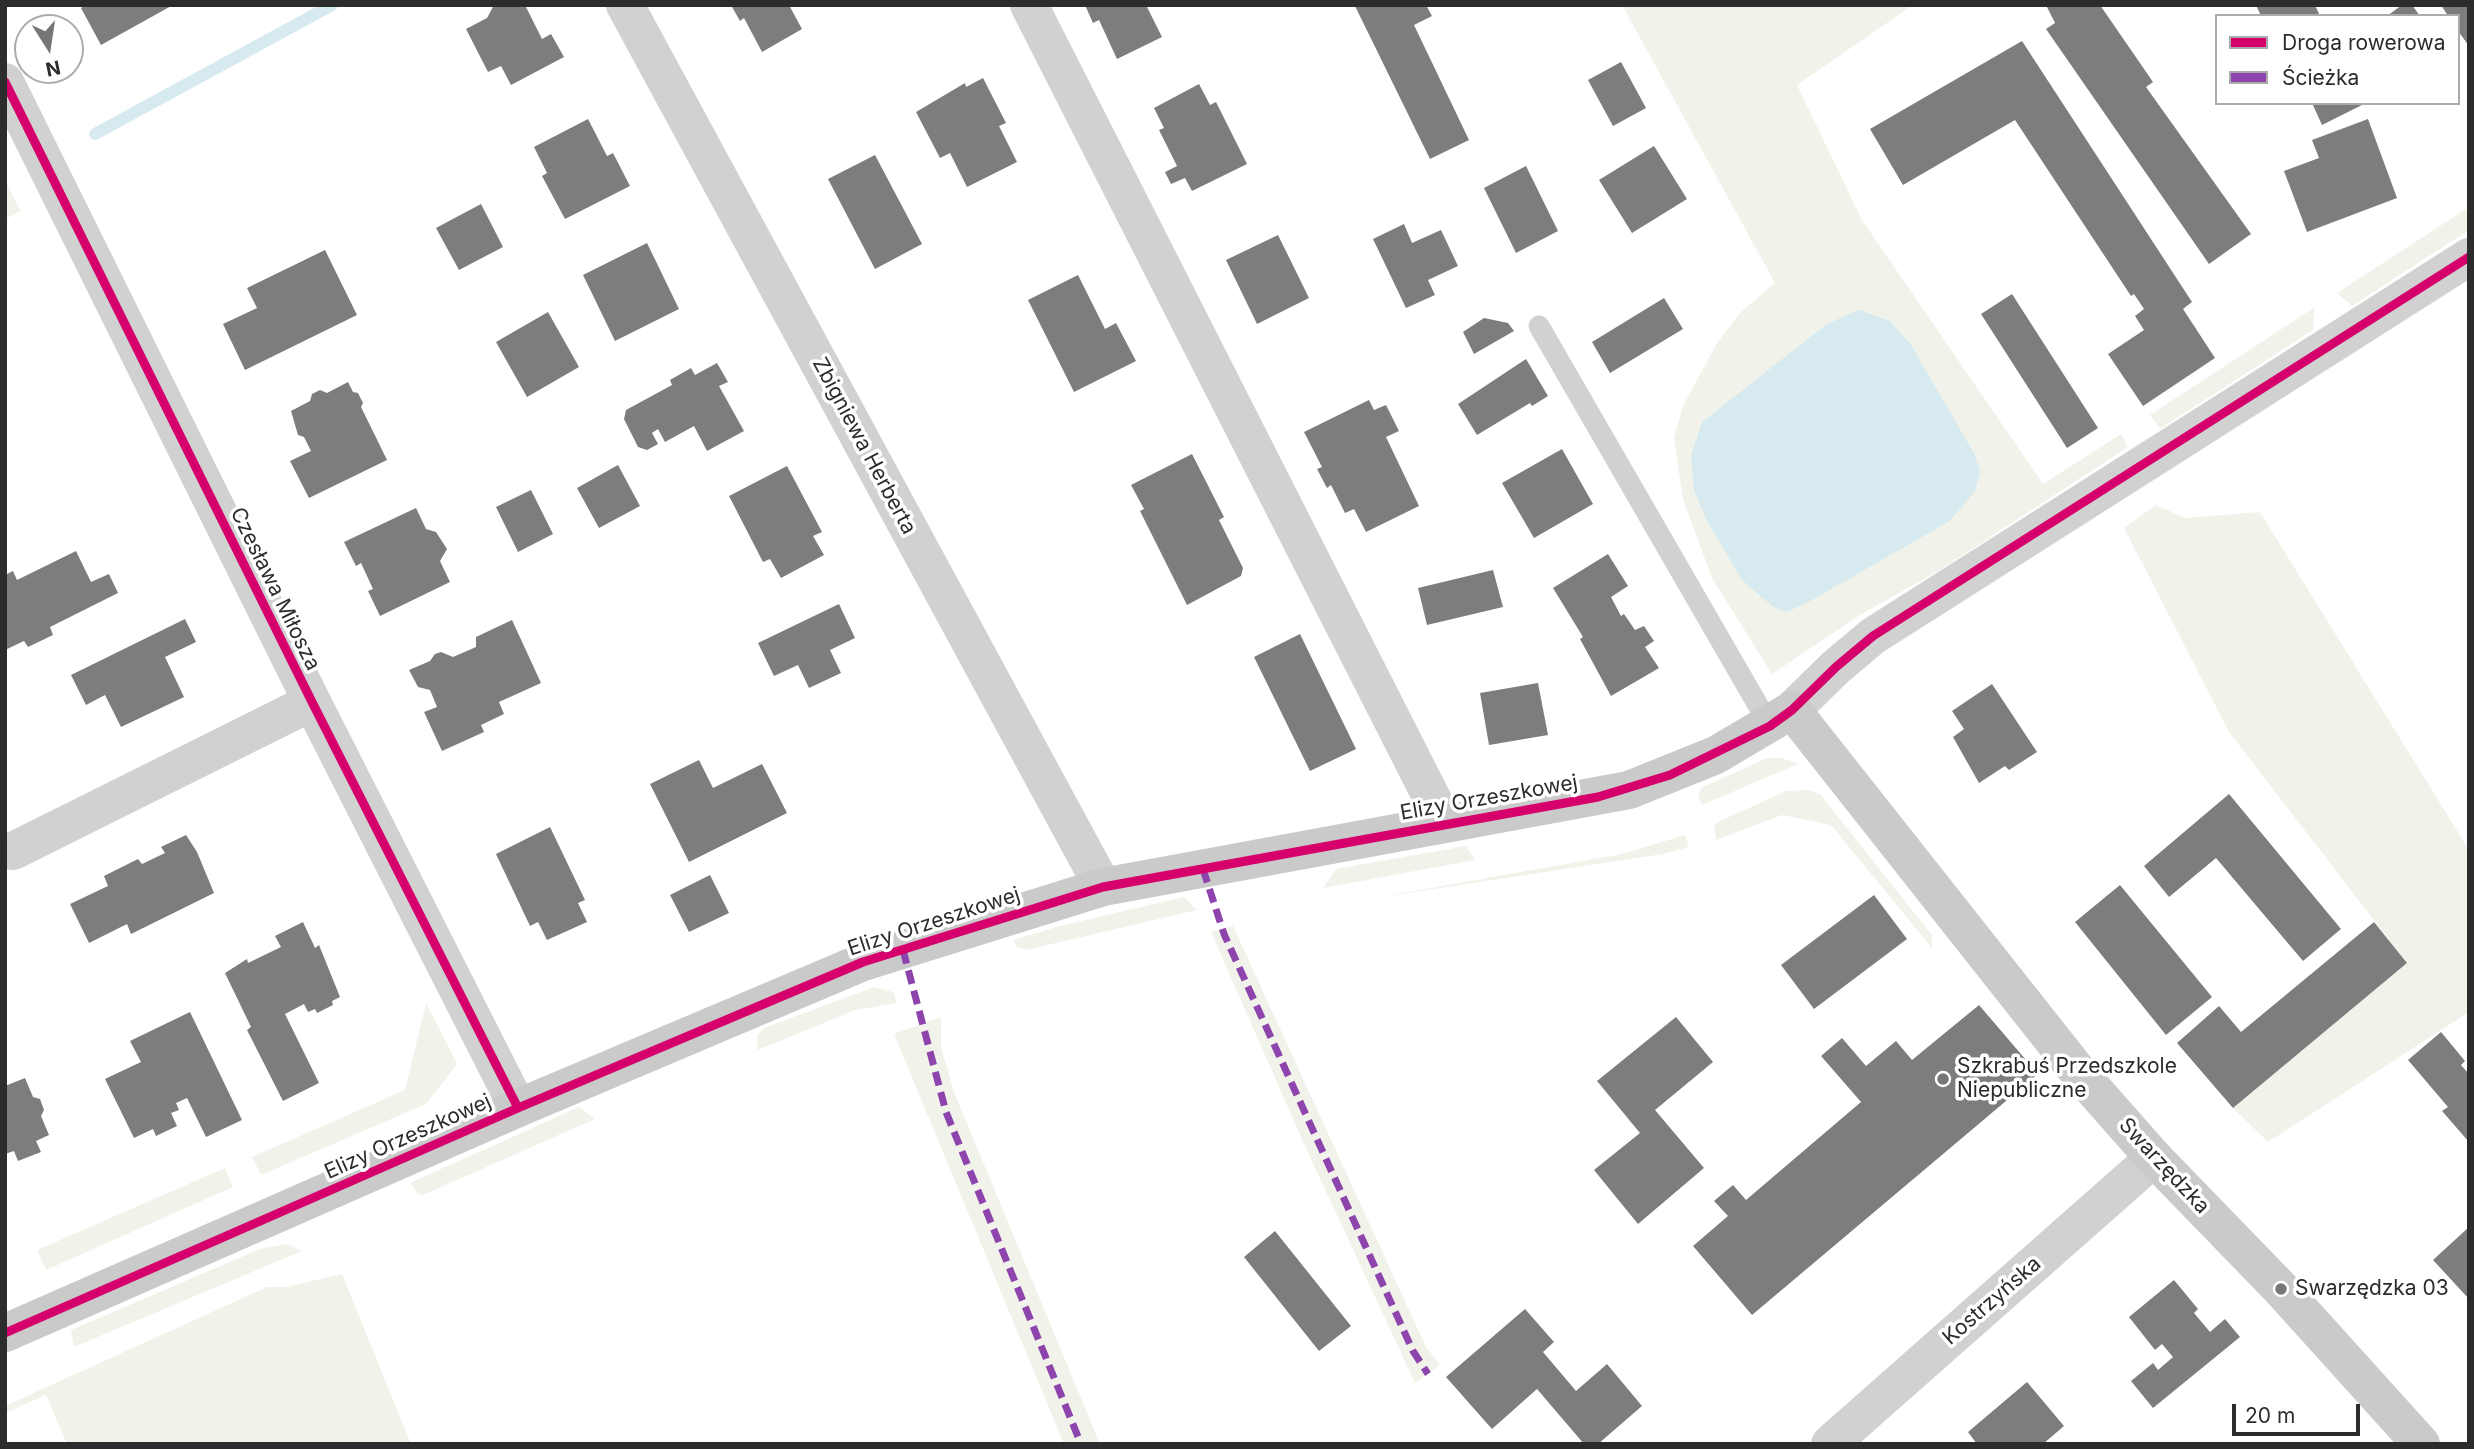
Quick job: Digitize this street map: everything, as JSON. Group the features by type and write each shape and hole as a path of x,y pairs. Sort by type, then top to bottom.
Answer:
{"street":[{"name":"Zbigniewa Herberta","path":"625,5 1103,887"},
{"path":"1030,5 1444,824"},
{"name":"Czesława Miłosza","path":"5,82 312,702 519,1108"},
{"path":"1781,718 1873,636 2469,257"},
{"name":"Czesława Miłosza","path":"13,851 312,702"},
{"name":"Elizy Orzeszkowej","path":"5,1333 519,1108 863,962 1103,887 1629,790 1716,755 1781,718"},
{"name":"Swarzędzka","path":"1781,718 2079,1073 2154,1158 2281,1289 2421,1444"},
{"name":"Kostrzyńska","path":"1830,1444 2154,1158"}],"lane":[{"path":"1539,326 1781,718"}],"shaded area":[{"path":"1622,5 1913,5 1797,85 1862,220 2043,484 2121,434 2128,447 1940,570 1860,615 1772,674 1712,578 1683,499 1674,438 1683,406 1717,343 1740,313 1775,283"},
{"path":"5,181 21,211 5,219"},
{"path":"2469,207 2469,230 2352,306 2337,293"},
{"path":"2315,307 2313,330 2160,429 2150,415"},
{"path":"1859,310 1890,321 1911,345 1975,455 1980,472 1975,491 1950,521 1787,612 1772,606 1742,580 1706,519 1694,490 1691,456 1702,422 1827,324"},
{"path":"2156,505 2185,518 2260,512 2469,850 2469,1012 2268,1142 2233,1108 2407,963 2229,732 2124,528"},
{"path":"1767,758 1781,758 1798,764 1702,805 1698,796 1701,788"},
{"path":"1807,790 1820,794 1932,935 1932,948 1831,825 1782,815 1716,840 1714,827 1718,822 1786,791"},
{"path":"1685,835 1689,847 1663,854 1369,899 1622,854"},
{"path":"1466,846 1475,860 1323,888 1336,869"},
{"path":"1184,897 1197,910 1026,950 1017,947 1013,940 1060,926"},
{"path":"1233,926 1426,1347 1440,1365 1415,1383 1304,1144 1211,932"},
{"path":"874,987 893,992 897,1003 855,1010 758,1050 757,1036 764,1028"},
{"path":"426,1003 457,1064 426,1104 261,1175 252,1157 405,1090"},
{"path":"941,1017 941,1047 954,1092 1100,1444 1064,1444 894,1034"},
{"path":"579,1107 595,1119 423,1195 418,1194 410,1183"},
{"path":"225,1168 233,1187 46,1270 37,1250"},
{"path":"287,1244 302,1251 74,1347 71,1330 260,1249"},
{"path":"342,1274 411,1444 67,1444 46,1395 5,1413 5,1406 267,1287 286,1287"}],"building":[{"path":"86,5 173,5 101,45 81,8"},
{"path":"494,5 525,5 542,39 551,34 564,57 511,85 501,66 488,72 466,29 487,18"},
{"path":"731,5 789,5 802,29 762,52 744,18 740,21"},
{"path":"1085,5 1146,5 1162,37 1117,59 1099,20 1093,23"},
{"path":"1426,5 1432,16 1414,25 1469,140 1430,159 1355,6"},
{"path":"2046,5 2100,5 2153,82 2146,87 2251,234 2209,264 2046,29 2055,23"},
{"path":"2256,5 2315,5 2319,14 2260,14"},
{"path":"2402,5 2412,5 2419,14 2390,14"},
{"path":"2441,5 2469,5 2469,46 2460,34 2460,14 2447,14"},
{"path":"2022,41 2192,302 2183,309 2215,358 2143,406 2108,354 2144,330 2135,316 2144,309 2134,294 2131,296 2015,120 1903,185 1870,129"},
{"path":"1621,62 1646,108 1613,126 1588,80"},
{"path":"983,78 1006,123 999,126 1017,162 967,187 950,153 940,158 916,112 965,83 966,87"},
{"path":"1199,84 1210,105 1216,102 1247,164 1192,191 1185,178 1171,184 1165,172 1177,166 1159,130 1164,128 1154,108"},
{"path":"2313,105 2362,105 2322,125"},
{"path":"588,119 607,156 613,153 630,186 565,219 542,176 547,173 534,147"},
{"path":"2368,119 2397,198 2307,232 2284,171 2319,158 2312,140"},
{"path":"1654,146 1687,199 1632,233 1599,180"},
{"path":"875,155 922,244 875,269 828,179"},
{"path":"1526,166 1558,231 1516,253 1484,188"},
{"path":"481,204 503,247 459,270 436,228"},
{"path":"1404,224 1412,243 1441,230 1458,266 1428,280 1435,295 1406,308 1373,239"},
{"path":"1278,235 1309,298 1257,324 1226,260"},
{"path":"647,243 679,309 615,341 583,275"},
{"path":"325,250 357,315 245,370 223,324 257,308 247,288"},
{"path":"1078,275 1105,329 1116,323 1136,361 1074,392 1028,300"},
{"path":"2012,294 2098,428 2067,448 1981,314"},
{"path":"1664,298 1683,329 1610,373 1592,342"},
{"path":"548,312 579,367 527,397 496,342"},
{"path":"1484,318 1508,323 1514,331 1474,354 1463,332"},
{"path":"1526,359 1548,396 1532,406 1530,403 1477,435 1458,404"},
{"path":"717,363 728,382 719,386 744,431 707,451 694,426 665,442 658,429 652,433 658,444 647,450 638,447 624,419 626,410 672,385 670,380 691,368 695,375"},
{"path":"348,382 363,403 361,407 387,460 309,498 290,461 311,451 304,437 298,435 291,411 310,401 312,394 320,390 327,393"},
{"path":"1369,400 1374,410 1386,405 1399,431 1386,437 1419,506 1366,532 1354,509 1345,513 1331,485 1327,488 1317,469 1322,467 1304,432"},
{"path":"1562,449 1593,504 1534,538 1502,483"},
{"path":"1192,454 1224,517 1219,520 1243,568 1241,576 1187,605 1140,511 1144,509 1131,485"},
{"path":"618,465 640,506 599,528 577,488"},
{"path":"787,466 822,532 813,536 824,555 781,578 770,559 763,562 729,496"},
{"path":"531,490 553,534 518,552 496,507"},
{"path":"416,508 426,529 436,532 447,549 440,561 450,582 380,616 368,591 373,589 361,563 356,566 344,542"},
{"path":"76,551 91,582 109,574 118,593 50,627 53,635 28,647 24,641 5,650 5,575 13,571 17,580"},
{"path":"1608,554 1628,586 1611,597 1621,616 1624,614 1635,630 1644,626 1654,641 1645,647 1659,668 1611,696 1580,639 1583,637 1553,588"},
{"path":"1493,570 1503,607 1427,625 1418,588"},
{"path":"839,604 855,638 830,650 841,673 809,688 798,665 774,676 758,643"},
{"path":"185,619 196,642 165,657 184,697 121,727 105,695 86,705 71,675"},
{"path":"512,620 541,683 499,702 504,714 481,725 484,732 442,751 424,712 437,707 430,690 418,687 409,670 430,661 435,654 441,652 453,657 476,647 476,637"},
{"path":"1300,634 1356,749 1310,771 1254,657"},
{"path":"1538,683 1548,735 1489,745 1480,693"},
{"path":"1992,684 2037,752 2009,770 2005,766 1979,783 1953,737 1964,729 1952,711"},
{"path":"699,760 713,788 762,764 787,813 689,862 650,784"},
{"path":"2229,794 2341,929 2303,961 2216,858 2169,897 2144,866"},
{"path":"550,827 585,900 578,903 587,922 547,940 538,922 530,926 496,854"},
{"path":"186,835 197,852 214,893 131,934 127,924 89,943 70,904 108,886 104,876 138,859 142,864 165,853 161,847"},
{"path":"710,875 729,913 689,932 670,895"},
{"path":"2120,885 2212,997 2166,1035 2075,922"},
{"path":"1874,895 1907,939 1814,1009 1781,965"},
{"path":"303,922 315,948 319,945 340,997 332,1001 333,1005 317,1013 315,1009 308,1012 304,1004 285,1014 319,1083 283,1101 247,1030 251,1027 225,973 247,959 248,963 281,947 275,936"},
{"path":"2374,922 2407,963 2233,1108 2177,1043 2219,1006 2241,1032"},
{"path":"1979,1005 2038,1074 1752,1315 1693,1246 1728,1216 1714,1201 1733,1185 1746,1200 1861,1102 1821,1056 1842,1038 1866,1066 1896,1041 1912,1060"},
{"path":"190,1012 242,1120 206,1137 187,1098 176,1103 179,1110 171,1113 177,1126 156,1136 153,1129 134,1138 105,1079 141,1062 130,1041"},
{"path":"1676,1017 1713,1062 1655,1110 1704,1168 1638,1224 1594,1170 1640,1133 1597,1081"},
{"path":"2441,1032 2465,1061 2461,1065 2469,1074 2469,1142 2442,1111 2448,1107 2408,1060"},
{"path":"25,1078 33,1097 40,1099 44,1110 41,1116 49,1135 36,1141 41,1152 18,1161 14,1151 5,1154 5,1086"},
{"path":"2469,1227 2469,1299 2433,1260"},
{"path":"1275,1231 1351,1326 1319,1351 1244,1257"},
{"path":"2174,1280 2198,1309 2194,1313 2210,1332 2225,1319 2240,1337 2153,1408 2131,1381 2153,1363 2158,1370 2173,1357 2162,1344 2155,1350 2129,1317"},
{"path":"1525,1309 1554,1342 1543,1352 1576,1391 1607,1364 1642,1406 1598,1444 1584,1444 1537,1389 1492,1429 1446,1377"},
{"path":"2027,1382 2064,1426 2043,1444 1977,1444 1968,1432"}],"waterway":[{"path":"95,134 332,5"}],"marked path":[{"path":"1203,869 1224,934 1413,1351 1428,1374"},
{"path":"903,950 946,1112 1081,1444"}],"cycle path":[{"path":"5,82 312,702 518,1108"},
{"path":"5,1333 518,1108 863,962 1103,887 1598,797 1670,775 1770,726 1792,710 1873,636 2469,257"}],"place":[{"name":"Szkrabuś Przedszkole Niepubliczne","path":"1943,1079"},
{"name":"Swarzędzka 03","path":"2281,1289"}]}
